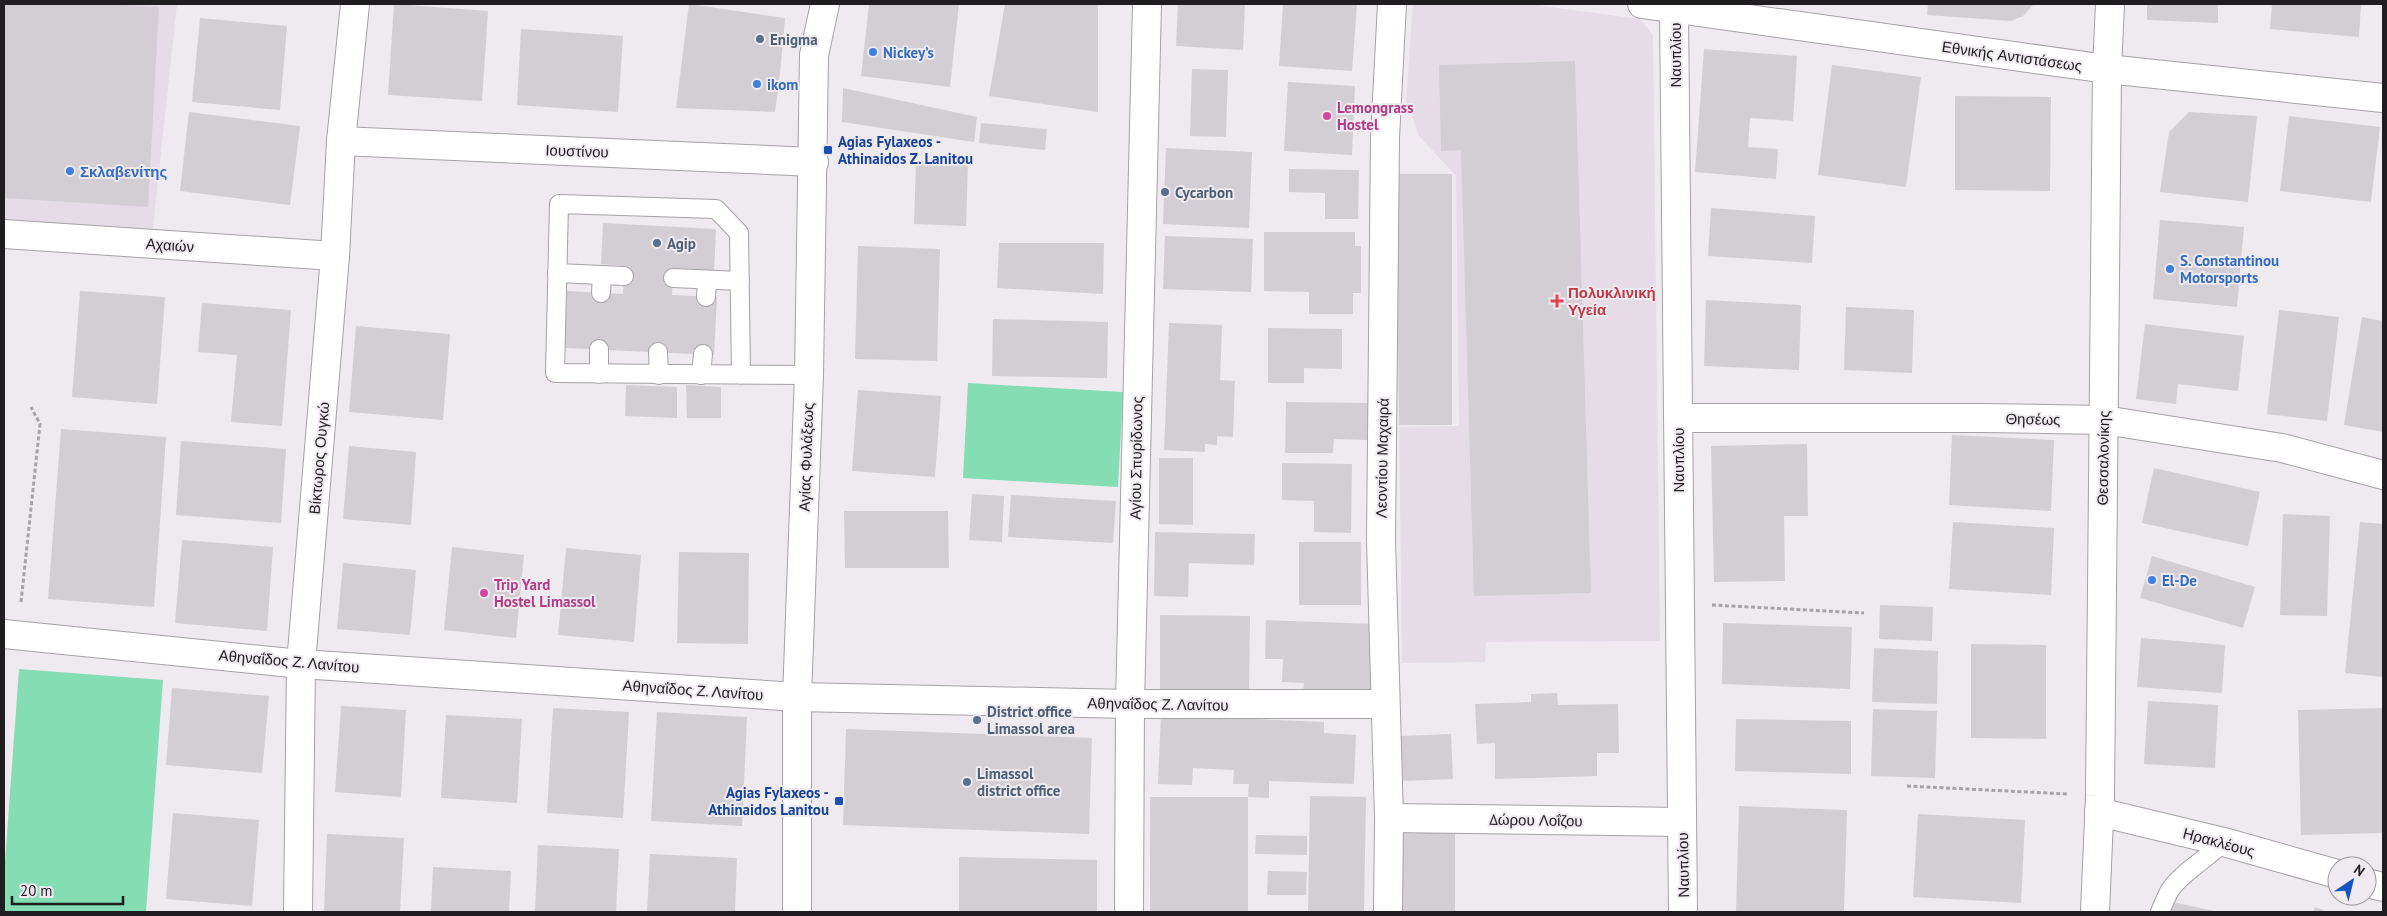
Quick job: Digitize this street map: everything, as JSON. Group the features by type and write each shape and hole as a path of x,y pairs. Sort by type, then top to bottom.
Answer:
{"street":[{"name":"Βίκτωρος Ουγκώ","path":"298,912 301,664 335,256 341,141 355,4"},
{"name":"Αγίας Φυλάξεως","path":"797,912 797,697 809,375 814,162 814,55 825,4"},
{"name":"Αγίου Σπυρίδωνος","path":"1129,912 1130,704 1147,4"},
{"name":"Λεοντίου Μαχαιρά","path":"1388,912 1389,818 1381,540 1386,138 1392,4"},
{"name":"Εθνικής Αντιστάσεως","path":"1642,4 2107,69 2383,98"},
{"name":"Θεσσαλονίκης","path":"2095,912 2100,804 2107,69 2110,4"},
{"name":"Ναυπλίου","path":"1674,9 1679,603 1684,912"},
{"name":"Ιουστίνου","path":"341,141 814,162"},
{"name":"Αχαιών","path":"4,234 335,256"},
{"name":"Θησέως","path":"1678,418 2044,418 2104,420 2282,448 2383,475"},
{"name":"Αθηναΐδος Ζ. Λανίτου","path":"10,634 301,664 797,697 1130,704 1385,704"},
{"name":"Ηρακλέους","path":"2100,804 2327,871"},
{"name":"Δώρου Λοΐζου","path":"1389,818 1682,822"}],"lane":[{"path":"741,375 739,233 716,209 558,204 555,373 659,375 741,375 809,375"},
{"path":"557,273 624,276"},
{"path":"601,293 602,275"},
{"path":"673,278 706,288 740,280"},
{"path":"599,349 599,374"},
{"path":"658,352 659,375"},
{"path":"701,375 703,354"},
{"path":"2160,912 2170,890 2186,872 2204,861 2224,842"}],"path":[{"path":"10,634 40,424 31,407"},
{"path":"1679,603 1864,613"},
{"path":"1907,786 2100,804"}],"shaded area":[{"path":"4,4 177,4 152,237 4,223"},
{"name":"Πολυκλινική Υγεία","path":"1413,4 1528,4 1640,19 1653,35 1660,641 1486,642 1485,662 1402,663 1399,427 1459,426 1456,176 1419,136 1406,100"}],"green space":[{"path":"968,383 1123,392 1118,487 963,478"},
{"path":"19,669 163,680 146,912 4,912 4,875"}],"building":[{"path":"4,4 108,4 159,7 148,207 4,198"},
{"path":"394,4 488,11 482,101 388,95"},
{"path":"689,4 785,18 775,112 676,108"},
{"path":"869,4 959,4 950,87 861,76"},
{"path":"1005,4 1098,4 1098,112 989,96"},
{"path":"1178,4 1245,4 1243,50 1176,46"},
{"path":"1283,4 1357,4 1352,71 1279,66"},
{"path":"1928,4 2034,4 2023,16 2011,21 1927,15"},
{"path":"2147,4 2218,4 2218,23 2147,20"},
{"path":"2272,4 2361,4 2359,37 2270,29"},
{"path":"200,18 287,26 280,110 192,102"},
{"path":"521,29 623,36 618,112 517,105"},
{"path":"1704,49 1797,56 1793,121 1750,118 1748,147 1778,149 1776,179 1695,172"},
{"path":"1575,61 1591,593 1474,596 1461,150 1441,151 1439,65"},
{"path":"1832,65 1921,77 1906,187 1818,175"},
{"path":"1192,69 1228,70 1226,137 1190,136"},
{"path":"1288,82 1355,86 1352,155 1284,151"},
{"path":"843,88 977,117 974,142 842,122"},
{"path":"1955,96 2051,97 2050,191 1955,190"},
{"path":"189,112 300,126 290,205 180,191"},
{"path":"2189,112 2257,116 2248,202 2160,192 2169,132"},
{"path":"2289,116 2380,127 2371,202 2280,191"},
{"path":"981,123 1047,129 1045,150 979,143"},
{"path":"1166,148 1252,152 1249,228 1163,224"},
{"path":"916,160 968,162 966,226 914,224"},
{"path":"1289,169 1359,170 1358,219 1325,219 1325,193 1289,192"},
{"path":"1396,174 1452,174 1452,425 1399,425"},
{"path":"1711,208 1815,216 1812,263 1708,256"},
{"path":"2160,220 2244,227 2237,307 2153,299"},
{"path":"603,223 716,229 714,272 673,271 672,295 717,297 714,355 565,348 567,291 623,294 624,266 601,264"},
{"path":"1264,232 1355,232 1355,246 1361,246 1361,293 1353,293 1353,314 1309,314 1309,292 1264,291"},
{"path":"1165,236 1253,239 1251,292 1163,289"},
{"path":"999,243 1104,243 1103,294 997,288"},
{"path":"858,246 940,249 937,361 855,359"},
{"path":"80,291 165,297 157,404 72,397"},
{"path":"1706,300 1801,305 1799,370 1704,366"},
{"path":"202,303 291,310 282,426 231,422 237,355 198,352"},
{"path":"1846,307 1914,310 1912,373 1844,370"},
{"path":"2279,310 2339,317 2327,421 2267,414"},
{"path":"2362,317 2383,321 2383,432 2344,425"},
{"path":"993,319 1108,322 1107,378 992,376"},
{"path":"1169,323 1222,325 1220,380 1235,381 1233,437 1217,436 1217,445 1205,444 1205,452 1164,450"},
{"path":"2145,324 2244,336 2238,391 2178,384 2176,404 2136,399"},
{"path":"356,326 450,334 443,420 349,412"},
{"path":"1268,328 1342,329 1342,369 1304,368 1304,383 1268,383"},
{"path":"626,385 677,387 677,418 625,416"},
{"path":"686,385 721,387 721,418 687,418"},
{"path":"858,390 941,396 935,477 852,471"},
{"path":"1286,402 1368,403 1367,440 1334,439 1333,453 1285,453"},
{"path":"61,429 166,437 154,607 48,599"},
{"path":"1952,435 2054,440 2051,511 1949,505"},
{"path":"181,441 286,449 281,523 176,515"},
{"path":"1807,444 1808,516 1784,516 1785,581 1714,582 1711,446"},
{"path":"349,446 416,452 411,525 343,519"},
{"path":"1159,458 1193,458 1193,525 1159,524"},
{"path":"1282,463 1352,464 1351,533 1314,532 1314,501 1282,500"},
{"path":"2154,468 2260,492 2248,546 2142,523"},
{"path":"972,494 1004,496 1002,542 969,540"},
{"path":"1011,495 1116,501 1113,543 1008,537"},
{"path":"844,511 948,511 949,568 845,568"},
{"path":"2283,514 2330,516 2327,616 2280,615"},
{"path":"1953,522 2054,528 2051,595 1949,589"},
{"path":"2360,522 2383,524 2383,677 2345,673"},
{"path":"1155,532 1255,534 1254,565 1189,563 1188,597 1154,596"},
{"path":"182,540 273,547 267,631 175,623"},
{"path":"1299,542 1361,542 1361,605 1299,605"},
{"name":"Trip Yard Hostel Limassol","path":"452,547 524,555 516,638 444,630"},
{"path":"566,548 641,555 634,642 558,635"},
{"path":"679,552 749,553 748,644 677,643"},
{"path":"2152,556 2255,587 2243,628 2140,598"},
{"path":"343,563 416,570 410,635 337,629"},
{"path":"1880,605 1933,607 1932,641 1879,639"},
{"path":"1160,615 1250,616 1249,693 1160,692"},
{"path":"1266,620 1376,624 1373,695 1303,692 1304,683 1282,682 1283,659 1265,659"},
{"path":"1723,623 1852,627 1850,689 1722,684"},
{"path":"2141,638 2225,645 2222,693 2137,687"},
{"path":"1971,644 2046,645 2046,739 1971,738"},
{"path":"1874,648 1938,651 1937,704 1872,702"},
{"path":"172,688 269,696 262,773 166,765"},
{"path":"1557,693 1558,705 1618,704 1619,753 1597,753 1597,776 1495,779 1495,743 1477,744 1475,704 1531,702 1531,694"},
{"path":"2148,701 2218,705 2215,768 2144,764"},
{"path":"341,706 406,710 401,797 335,792"},
{"path":"553,708 629,712 623,818 547,813"},
{"path":"2383,708 2383,833 2301,835 2298,710"},
{"path":"1873,709 1937,711 1935,778 1871,776"},
{"path":"657,712 747,717 742,826 651,821"},
{"path":"446,715 522,719 517,803 441,798"},
{"path":"1161,715 1324,722 1324,733 1356,735 1354,784 1269,781 1269,798 1248,797 1249,784 1233,784 1234,770 1193,768 1192,785 1158,784"},
{"path":"1736,719 1851,721 1851,774 1735,771"},
{"name":"Limassol district office","path":"846,729 1092,738 1089,834 843,825"},
{"path":"1451,734 1453,779 1403,781 1401,736"},
{"path":"1310,796 1366,797 1364,912 1308,912"},
{"path":"1150,797 1248,797 1248,912 1150,912"},
{"path":"1739,806 1847,810 1844,912 1736,912"},
{"path":"173,813 259,820 252,906 166,899"},
{"path":"1918,814 2025,820 2021,903 1913,897"},
{"path":"1397,832 1455,832 1455,912 1398,912"},
{"path":"327,834 404,838 400,912 324,912"},
{"path":"1256,835 1307,836 1307,855 1255,854"},
{"path":"538,845 619,849 616,912 535,912"},
{"path":"650,854 737,858 735,912 647,912"},
{"path":"959,857 1097,860 1097,912 959,912"},
{"path":"433,867 511,871 509,912 431,912"},
{"path":"1268,871 1307,872 1306,895 1267,895"},
{"path":"2173,902 2214,911 2214,912 2170,912"},
{"path":"2315,907 2328,912 2313,912"}],"place":[{"name":"Enigma","path":"760,39"},
{"name":"Nickey’s","path":"873,52"},
{"name":"ikom","path":"757,84"},
{"name":"Lemongrass Hostel","path":"1327,116"},
{"name":"Agias Fylaxeos - Athinaidos Z. Lanitou","path":"828,150"},
{"name":"Σκλαβενίτης","path":"70,171"},
{"name":"Cycarbon","path":"1165,192"},
{"name":"Agip","path":"657,243"},
{"name":"S. Constantinou Motorsports","path":"2170,269"},
{"name":"Πολυκλινική Υγεία","path":"1557,301"},
{"name":"El-De","path":"2152,580"},
{"name":"Trip Yard Hostel Limassol","path":"484,593"},
{"name":"District office Limassol area","path":"977,720"},
{"name":"Limassol district office","path":"967,782"},
{"name":"Agias Fylaxeos - Athinaidos Lanitou","path":"839,801"}]}
